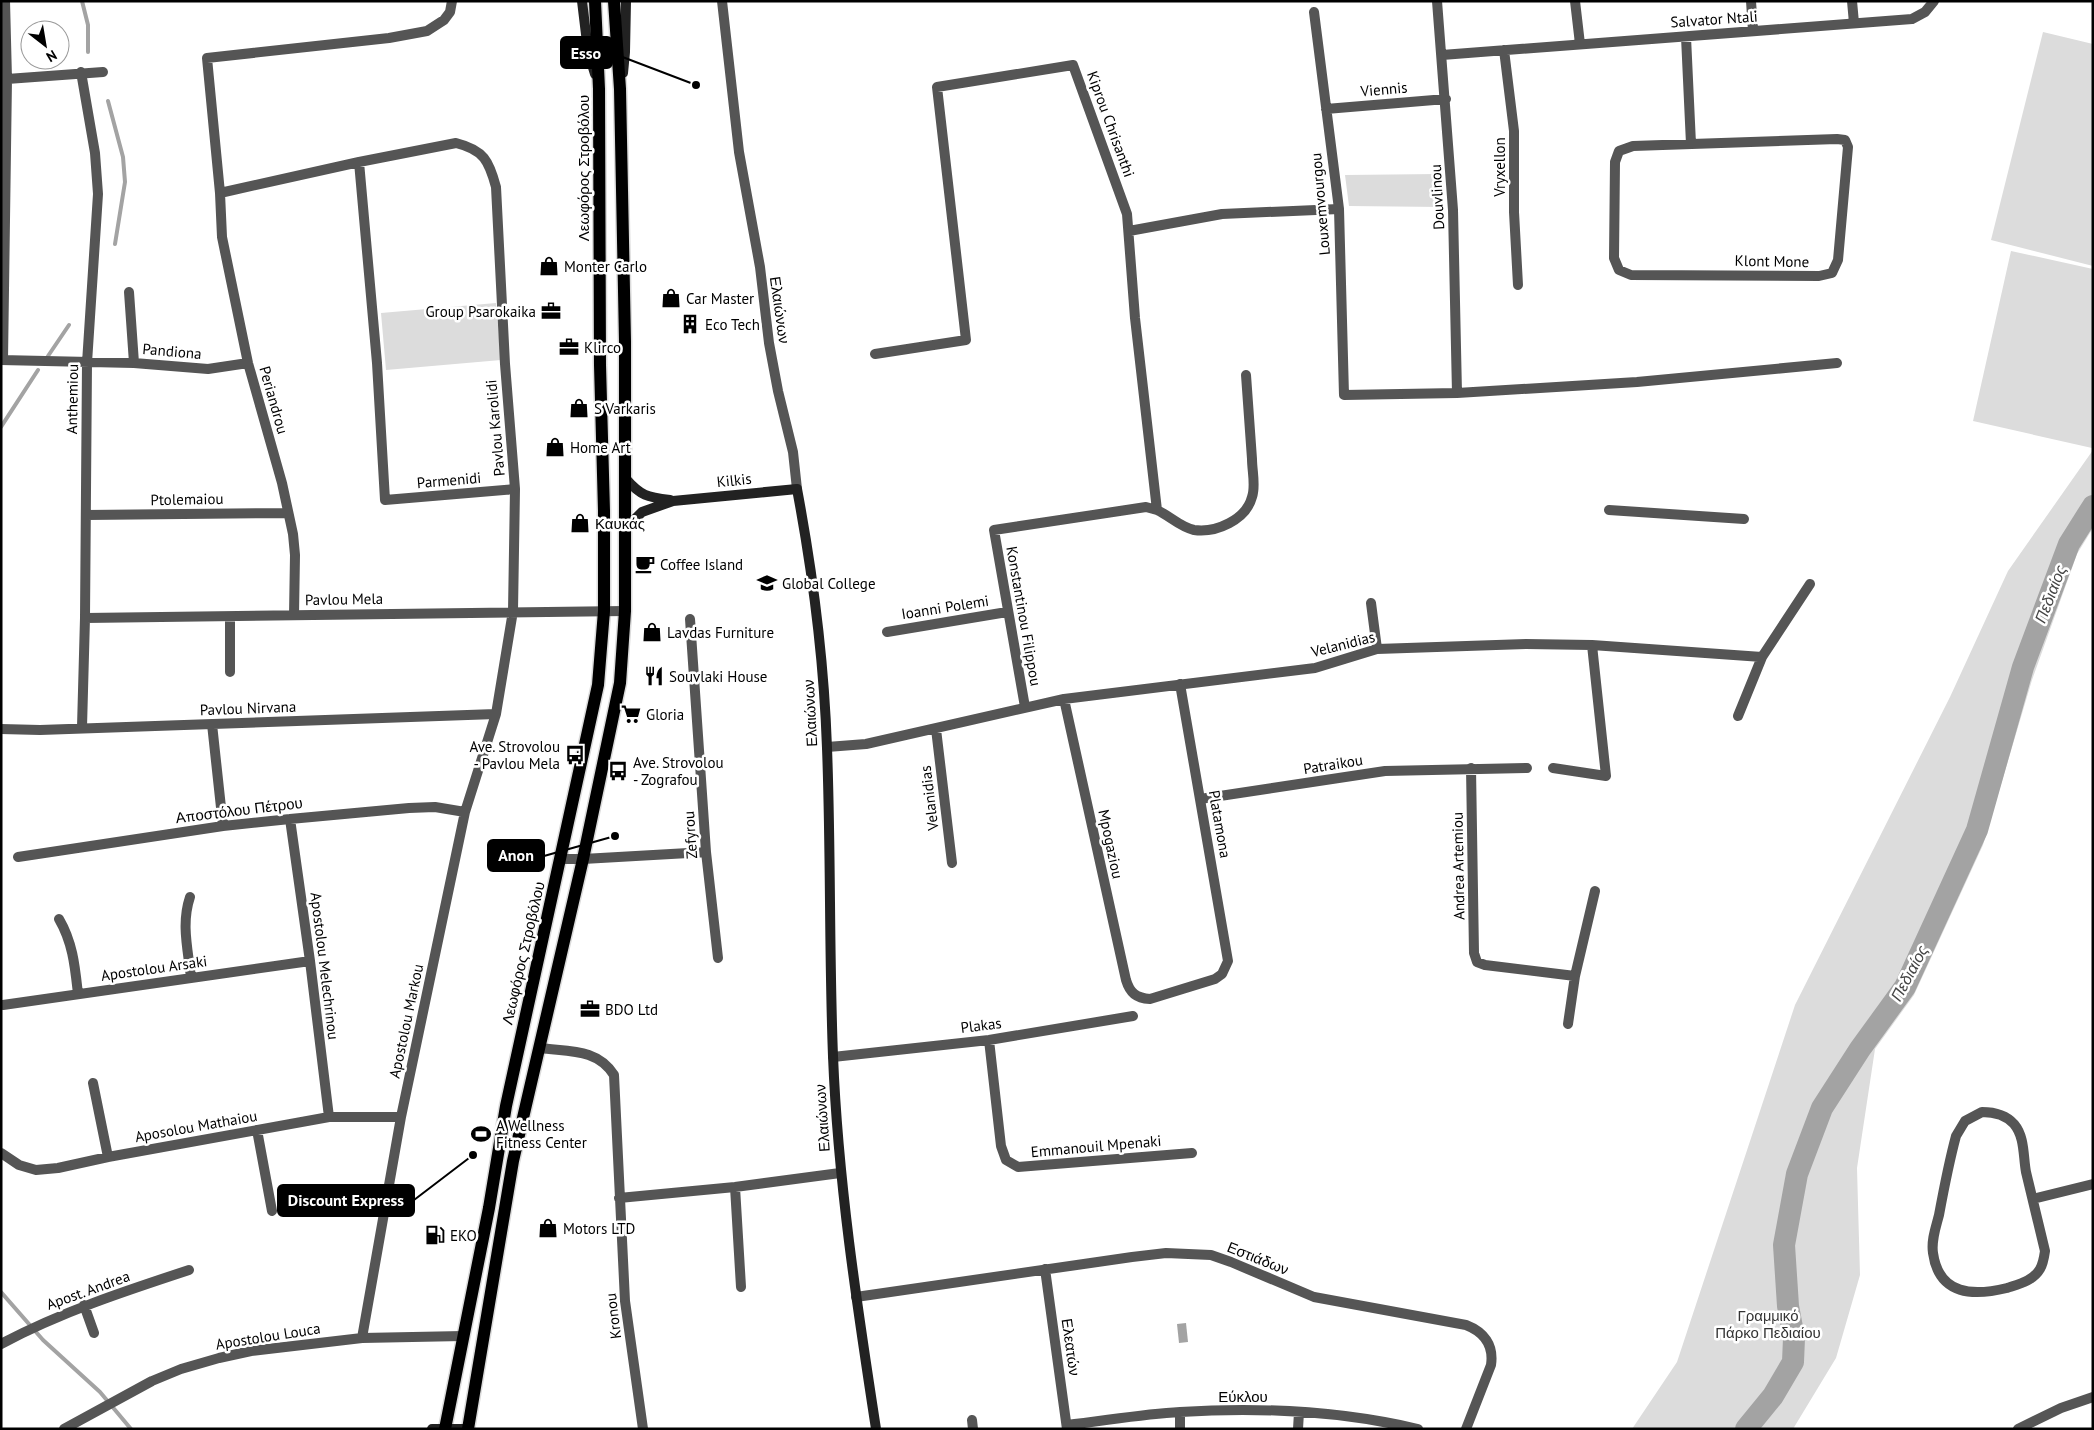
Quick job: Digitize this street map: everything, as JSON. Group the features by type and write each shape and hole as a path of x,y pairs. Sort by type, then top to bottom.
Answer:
{"main road":[{"path":"582,1 588,51 599,89"},
{"name":"Λεωφόρος Στροβόλου","path":"446,1428 462,1336 489,1208 506,1106 598,685 604,611 600,365 599,89 595,1"},
{"path":"432,1429 468,1429 513,1161 583,859 620,683 625,610 626,479 620,89 614,1"},
{"path":"620,89 626,52 626,1"},
{"name":"Kilkis","path":"626,479 638,493 648,498 673,501 797,489"},
{"name":"Ελαιώνων","path":"797,489 814,603 822,672 827,747 833,1057 840,1173 876,1429"},
{"name":"Kilkis","path":"626,528 642,512 673,501"}],"street":[{"path":"5,1 7,79 2,360 134,363"},
{"name":"Periandrou","path":"294,615 295,555 288,513 282,483 248,363 222,237 208,58 389,38 427,31 436,27 444,20 450,12 452,1"},
{"name":"Ελαιώνων","path":"722,1 738,152 760,267 774,372 793,452 797,489"},
{"name":"Douvlinou","path":"1437,1 1453,210 1457,393"},
{"path":"1575,1 1580,44"},
{"path":"1751,1 1753,31"},
{"path":"1852,1 1854,23"},
{"name":"Salvator Ntali","path":"1442,55 1912,19 1925,12 1934,1"},
{"name":"Louxemvourgou","path":"1314,12 1339,209 1344,395 1457,393"},
{"path":"1686,37 1691,144"},
{"name":"Vryxellon","path":"1504,50 1514,131 1514,212 1518,285"},
{"name":"Kiprou Chrisanthi","path":"875,354 966,340 936,87 1073,65 1128,214 1135,318 1157,510"},
{"path":"7,79 81,72 103,72"},
{"name":"Anthemiou","path":"81,72 95,153 98,194 87,363 85,618 82,727"},
{"name":"Viennis","path":"1326,109 1446,99"},
{"name":"Klont Mone","path":"1845,140 1848,147 1838,260 1832,273 1819,276 1631,275 1618,270 1614,258 1615,162 1619,151 1633,146 1691,144 1845,140"},
{"name":"Pavlou Karolidi","path":"359,162 456,143 472,147 482,156 488,164 496,187 505,364 515,489 512,611 496,714"},
{"path":"220,193 359,162"},
{"name":"Parmenidi","path":"359,162 377,364 385,500 515,489"},
{"path":"1129,231 1222,214 1339,209"},
{"name":"Pandiona","path":"129,292 134,363 208,369 248,363"},
{"path":"1457,393 1637,382 1837,363"},
{"path":"1157,510 1182,526 1193,530 1209,530 1238,518 1246,510 1254,492 1246,376"},
{"name":"Konstantinou Filippou","path":"1025,707 994,530 1146,507 1157,510"},
{"path":"1609,510 1744,519"},
{"name":"Ptolemaiou","path":"86,515 288,513"},
{"path":"1738,716 1762,657 1810,584"},
{"path":"1371,603 1377,649"},
{"name":"Pavlou Mela","path":"85,618 230,618 294,615 625,610"},
{"name":"Ioanni Polemi","path":"887,632 1007,612"},
{"path":"230,618 230,672"},
{"name":"Zefyrou","path":"690,618 706,852 718,958"},
{"name":"Velanidias","path":"827,747 866,744 1064,699 1315,668 1377,649 1526,644 1592,645 1762,657"},
{"path":"1553,768 1606,776 1592,645"},
{"name":"Platamona","path":"1180,684 1228,961 1226,968"},
{"name":"Mpogaziou","path":"1064,699 1126,980 1133,994 1141,999 1150,999 1168,994 1215,979 1226,968"},
{"name":"Pavlou Nirvana","path":"1,729 40,730 82,727 496,714"},
{"name":"Apostolou Markou","path":"362,1338 401,1117 465,812 496,714"},
{"path":"212,724 224,826"},
{"name":"Velanidias","path":"936,729 952,863"},
{"name":"Andrea Artemiou","path":"1471,768 1474,953 1477,962 1485,965 1575,976"},
{"name":"Patraikou","path":"1200,799 1385,771 1527,768"},
{"name":"Αποστόλου Πέτρου","path":"18,857 224,826 290,819 409,808 435,807 465,812"},
{"name":"Apostolou Melechrinou","path":"290,819 329,1117"},
{"path":"561,859 706,852"},
{"path":"1568,1024 1575,976 1595,891"},
{"path":"190,896 185,912 185,925 191,978"},
{"path":"59,919 68,934 72,947 78,994"},
{"name":"Apostolou Arsaki","path":"3,1005 310,961"},
{"name":"Plakas","path":"833,1057 989,1040 1133,1016"},
{"name":"Emmanouil Mpenaki","path":"989,1040 1001,1146 1006,1160 1018,1167 1192,1153"},
{"name":"Kronou","path":"540,1048 592,1055 601,1060 614,1075 625,1301 643,1429"},
{"path":"93,1083 108,1157"},
{"path":"1990,1112 2003,1116 2013,1123 2022,1140 2026,1170 2033,1199 2045,1251 2043,1263 2039,1271 2031,1279 2013,1286 1976,1294 1964,1291 1947,1282 1935,1262 1933,1243 1951,1155 1956,1136 1965,1121 1973,1115 1990,1112"},
{"name":"Aposolou Mathaiou","path":"1,1153 19,1165 36,1170 58,1168 108,1157 329,1117 401,1117"},
{"path":"257,1130 272,1211"},
{"path":"619,1198 735,1187 840,1173"},
{"path":"2033,1199 2093,1184"},
{"path":"735,1187 741,1287"},
{"name":"Εστιάδων","path":"856,1297 1166,1253 1211,1255 1314,1297 1472,1327 1487,1340 1493,1355 1466,1429"},
{"name":"Ελεατών","path":"1045,1269 1067,1427"},
{"name":"Apost. Andrea","path":"1,1344 26,1330 84,1305 189,1270"},
{"path":"84,1305 94,1333"},
{"name":"Apostolou Louca","path":"64,1429 152,1381 180,1369 219,1358 251,1351 362,1338 462,1336"},
{"path":"2018,1429 2062,1408 2093,1397"},
{"name":"Εύκλου","path":"1067,1427 1180,1412 1250,1411 1299,1412 1354,1418 1418,1429"},
{"path":"1180,1412 1180,1429"},
{"path":"1298,1429 1299,1412"}],"green space":[{"path":"2043,32 2093,44 2093,266 1991,240"},
{"path":"1438,174 1442,207 1349,206 1345,175"},
{"path":"2011,251 2093,269 2092,448 1973,421"},
{"path":"496,303 501,360 386,370 381,313"},
{"name":"Γραμμικό Πάρκο Πεδιαίου","path":"2093,450 2093,528 2077,554 2032,680 1983,845 1914,995 1875,1049 1857,1168 1860,1275 1836,1358 1793,1429 1632,1429 1677,1362 1795,1005 1950,697 2008,571"}],"shaded area":[{"path":"1186,1323 1188,1342 1179,1343 1177,1324"}],"waterway":[{"path":"82,1 88,25 88,52"},
{"path":"108,101 123,157 125,182 115,244"},
{"path":"48,356 69,325"},
{"path":"1,427 38,370"},
{"name":"Πεδιαίος","path":"1746,1429 1773,1396 1793,1362 1794,1338 1788,1306 1784,1245 1797,1174 1822,1108 1860,1049 1905,987 1977,830 2023,667 2069,544 2093,506"},
{"path":"1,1292 43,1340 100,1392 131,1429"}],"place":[{"name":"Esso","path":"696,85"},
{"name":"Monter Carlo","path":"549,266"},
{"name":"Car Master","path":"671,298"},
{"name":"Group Psarokaika","path":"551,311"},
{"name":"Eco Tech","path":"690,324"},
{"name":"Klirco","path":"569,347"},
{"name":"S Varkaris","path":"579,408"},
{"name":"Home Art","path":"555,447"},
{"name":"Καυκάς","path":"580,523"},
{"name":"Coffee Island","path":"645,564"},
{"name":"Global College","path":"767,583"},
{"name":"Lavdas Furniture","path":"652,632"},
{"name":"Souvlaki House","path":"654,676"},
{"name":"Gloria","path":"631,714"},
{"name":"Ave. Strovolou - Pavlou Mela","path":"575,755"},
{"name":"Ave. Strovolou - Zografou","path":"618,771"},
{"name":"Anon","path":"615,836"},
{"name":"BDO Ltd","path":"590,1009"},
{"name":"A Wellness Fitness Center","path":"481,1134"},
{"name":"Discount Express","path":"473,1155"},
{"name":"Motors LTD","path":"548,1228"},
{"name":"EKO","path":"435,1235"}]}
